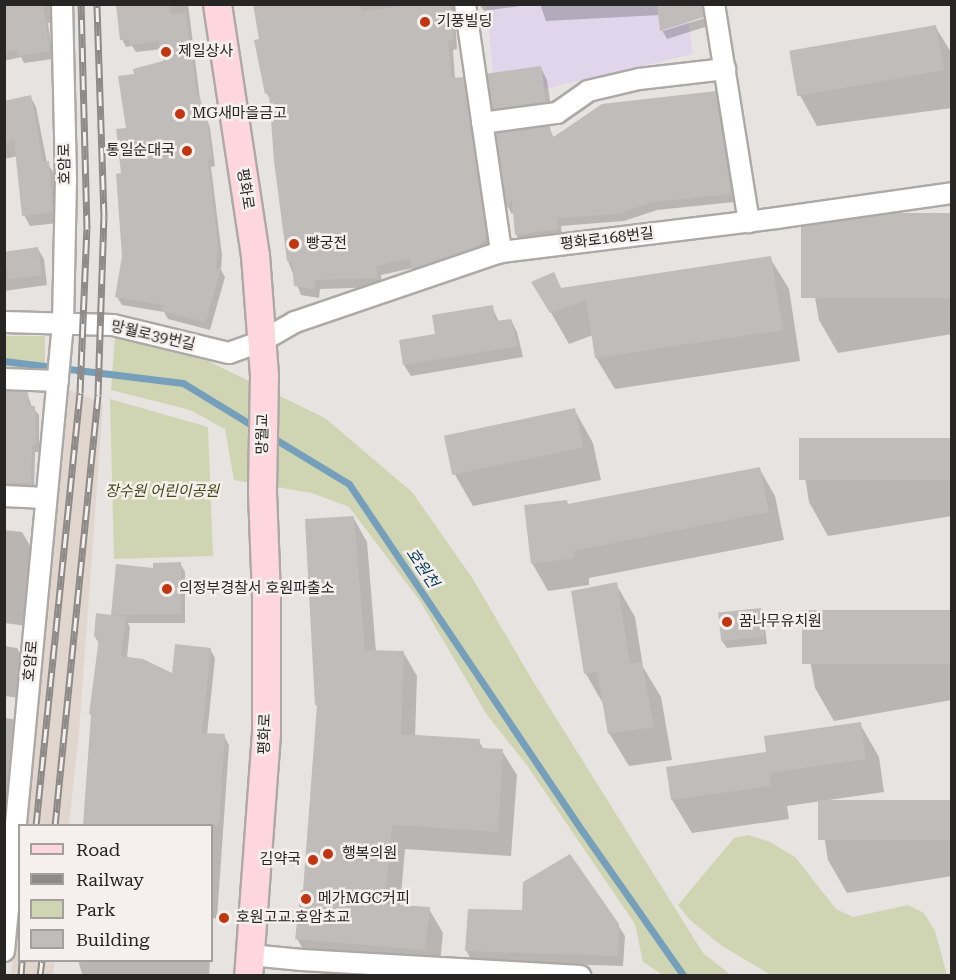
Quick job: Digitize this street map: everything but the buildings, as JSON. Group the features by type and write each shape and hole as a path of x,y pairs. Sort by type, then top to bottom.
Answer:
{"main road":[{"name":"평화로","path":"217,4 255,255 264,375"},
{"name":"망월교","path":"262,492 264,375"},
{"name":"평화로","path":"249,965 266,733 266,597 262,492"}],"street":[{"name":"호암로","path":"4,951 63,323 66,179 62,4"},
{"path":"465,4 501,252"},
{"path":"714,4 749,222"},
{"path":"482,123 557,113 588,92 639,79 724,69"},
{"name":"평화로168번길","path":"262,341 295,322 501,252 749,222 951,193"},
{"name":"망월로39번길","path":"4,322 113,325 229,353 262,341"},
{"path":"4,379 58,376"},
{"path":"4,496 45,498"},
{"path":"249,965 302,960 580,975"}],"shaded area":[{"path":"486,5 686,5 693,54 496,100"},
{"path":"68,389 103,404 79,733 69,824 28,824"},
{"path":"18,911 18,962 55,962 53,975 11,975"}],"green space":[{"path":"4,336 45,336 45,373 4,373"},
{"path":"115,337 208,361 325,418 412,492 473,579 531,678 703,953 731,975 663,975 643,962 635,924 526,764 487,715 420,601 349,507 312,493 234,480 225,429 190,410 111,390"},
{"name":"장수원 어린이공원","path":"110,399 208,427 213,556 114,559"},
{"path":"748,835 770,842 795,857 836,909 853,917 908,905 924,913 935,931 947,975 771,975 722,946 690,920 678,905 734,838"}],"waterway":[{"name":"호원천","path":"4,361 183,383 255,427"},
{"name":"호원천","path":"270,436 349,484 583,832 684,976"}],"railway":[{"path":"36,824 80,393 87,229 81,4"},
{"path":"55,824 98,395 104,217 97,4"},
{"path":"21,976 22,962"},
{"path":"40,976 42,962"}],"place":[{"name":"기풍빌딩","path":"425,22"},
{"name":"제일상사","path":"166,52"},
{"name":"MG새마을금고","path":"180,114"},
{"name":"통일순대국","path":"187,151"},
{"name":"빵궁전","path":"294,244"},
{"name":"의정부경찰서 호원파출소","path":"167,589"},
{"name":"꿈나무유치원","path":"727,622"},
{"name":"행복의원","path":"328,854"},
{"name":"김약국","path":"313,860"},
{"name":"메가MGC커피","path":"306,899"},
{"name":"호원고교.호암초교","path":"224,918"}]}
